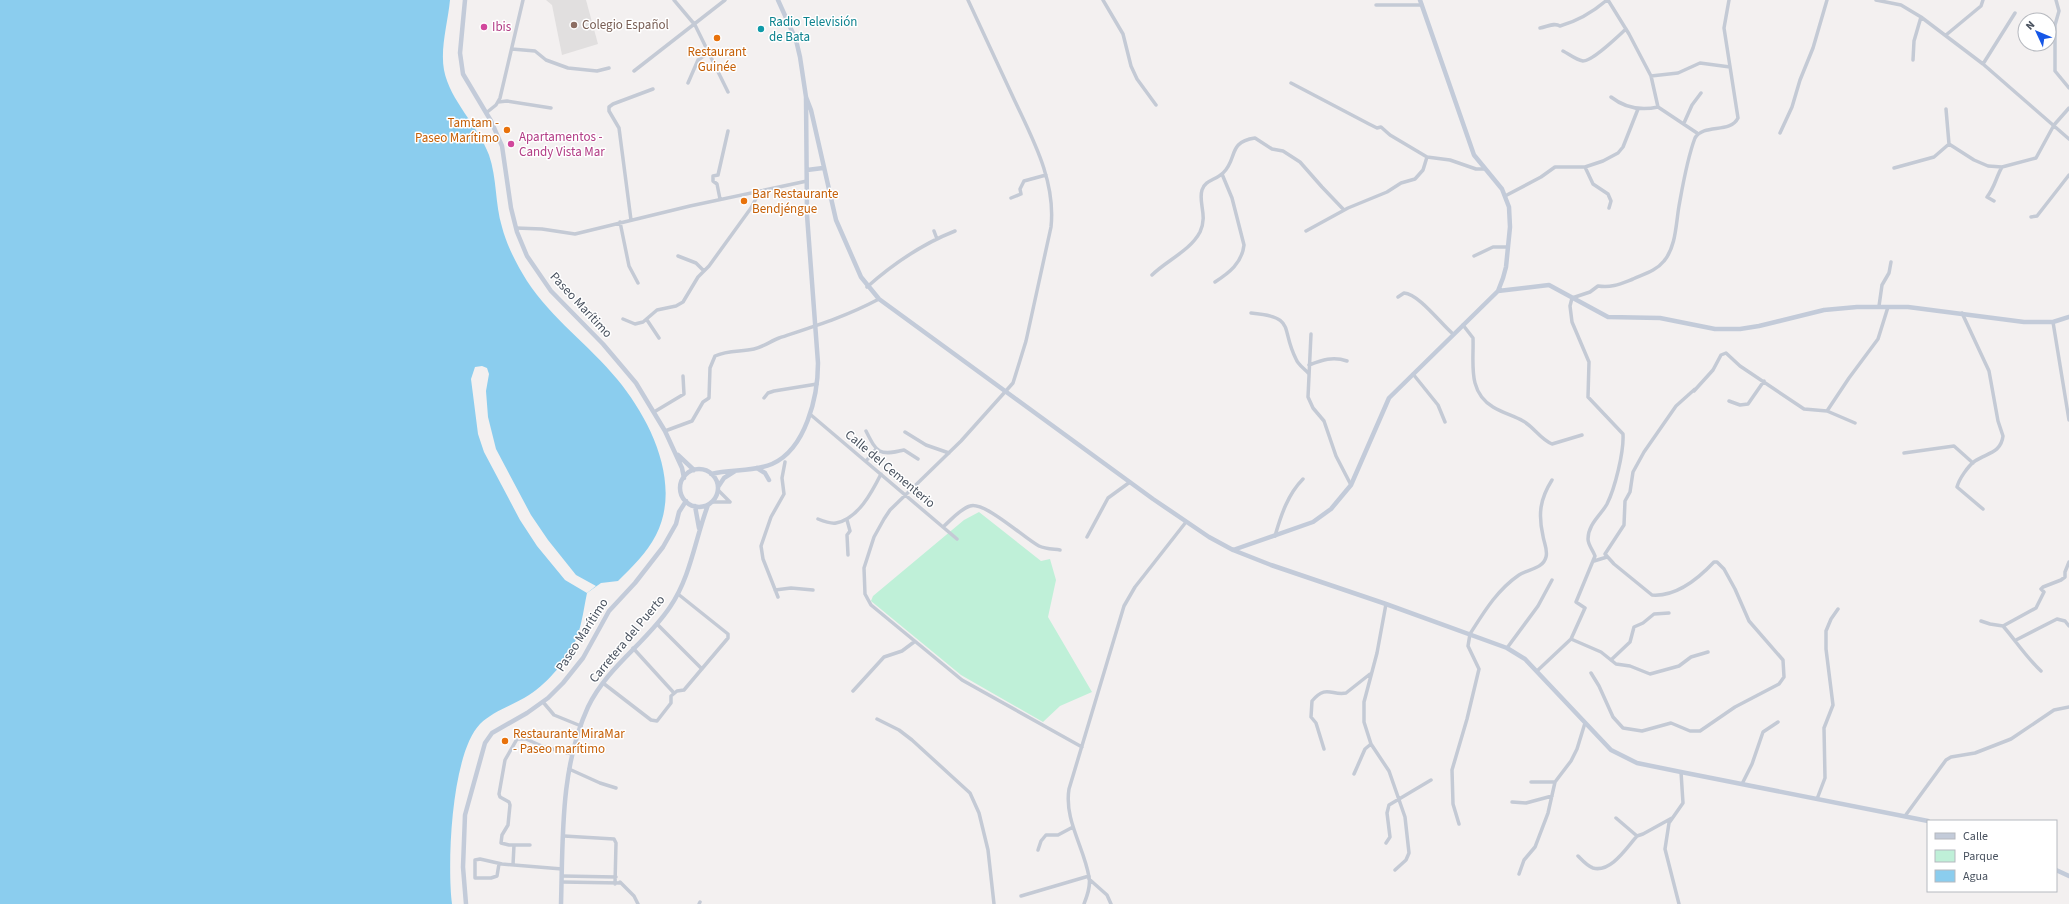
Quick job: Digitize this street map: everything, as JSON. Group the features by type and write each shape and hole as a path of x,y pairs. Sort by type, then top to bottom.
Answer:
{"main road":[{"name":"Paseo Marítimo","path":"465,0 461,65 465,81 486,113 502,146 516,228 528,256 540,277 557,299 603,344 636,383 676,452 684,478"},
{"path":"712,474 772,464 784,456 793,447 811,415 817,384 818,363 808,230 806,97 796,40 778,0"},
{"path":"1234,550 1313,522 1322,517 1340,500 1351,485 1387,402 1463,324 1498,291 1504,278 1511,216 1505,196 1474,155 1421,2"},
{"path":"806,97 811,110 836,220 853,262 867,287 879,299 1186,522 1234,550 1271,565 1386,604 1507,648 1525,658 1611,750 1623,757 1637,762 1681,772 1927,821"},
{"path":"807,170 823,168"},
{"path":"1498,291 1549,286 1608,316 1660,318 1715,329 1740,329 1759,326 1824,310 1879,306 1908,307 2024,322 2053,322 2069,317"},
{"name":"Paseo Marítimo","path":"676,452 694,470"},
{"path":"756,467 763,470 769,480"},
{"path":"718,488 716,480 712,474 703,470 694,470 684,478 681,489 686,501 695,506 710,503 727,475 737,470"},
{"name":"Paseo Marítimo","path":"466,904 463,867 465,815 483,748 492,733 543,702 563,684 583,658 608,611 660,553 676,524 679,512 686,501"},
{"name":"Carretera del Puerto","path":"561,904 569,769 581,726 594,696 603,683 633,648 657,624 678,594 685,578 699,532 710,503"},
{"name":"Carretera del Puerto","path":"695,506 699,532"},
{"path":"2057,870 2069,876"}],"street":[{"path":"486,113 498,102 523,0"},
{"path":"674,0 695,25 728,92"},
{"path":"634,71 695,25 725,0"},
{"path":"968,0 1036,146 1046,175 1052,212 1051,227 1022,357 1013,383 949,453 890,510 874,537 864,568 865,594 871,605 914,642 962,680 1082,747"},
{"path":"1103,0 1123,34 1131,66 1137,79 1156,105"},
{"path":"1540,28 1550,24 1557,24 1560,26 1568,24 1590,14 1608,0 1626,29 1651,76 1658,107"},
{"path":"1537,671 1571,639 1585,608 1576,602 1595,556 1589,544 1588,534 1597,515 1608,501 1622,456 1623,439 1619,429 1588,397 1589,362 1572,322 1570,306 1572,298 1590,292 1598,286 1609,287 1618,285 1653,271 1664,262 1669,254 1678,219 1679,207 1692,145 1698,133 1732,124 1738,118 1724,28 1729,0"},
{"path":"1780,133 1792,107 1800,80 1813,48 1827,0"},
{"path":"1876,0 1893,1 1921,17 1946,35 1983,64 2069,139"},
{"path":"1946,35 1981,6 1983,0"},
{"path":"2056,0 2059,11 2055,25 2055,71 2069,88"},
{"path":"1376,5 1421,2"},
{"path":"1983,64 2015,14"},
{"path":"1913,60 1914,41 1921,17"},
{"path":"1563,51 1582,61 1586,60 1594,57 1626,29"},
{"path":"512,49 535,51 546,60 568,68 597,71 609,68"},
{"path":"688,83 698,60 708,53"},
{"path":"1651,76 1678,73 1700,63 1730,67"},
{"path":"1291,83 1377,128 1381,127 1390,135 1427,158 1450,160 1476,169 1485,170"},
{"path":"631,220 619,128 609,111 609,107 653,89"},
{"path":"1684,123 1692,105 1701,93"},
{"path":"1611,97 1619,103 1638,109 1658,107 1698,133"},
{"path":"498,102 507,101 551,108"},
{"path":"1949,144 1981,164 2002,167 2036,158 2054,125 2069,108"},
{"path":"1505,196 1541,177 1555,167 1585,167 1607,159 1623,147 1638,109"},
{"path":"1946,109 1949,144"},
{"path":"720,200 717,184 713,181 713,176 718,175 728,132"},
{"path":"1152,275 1186,249 1200,232 1204,213 1201,192 1203,186 1222,174 1229,166 1236,148 1246,139 1255,138 1272,149 1283,151 1300,162 1344,210"},
{"path":"1894,168 1934,157 1949,144"},
{"path":"1306,232 1344,210 1387,192 1401,183 1415,179 1423,170 1427,158"},
{"path":"1585,167 1592,184 1608,194 1611,202 1609,208"},
{"path":"1994,200 1987,197 1996,185 1996,177 2002,167"},
{"path":"1215,282 1230,271 1237,263 1243,253 1244,245 1232,198 1222,174"},
{"path":"1011,198 1021,194 1020,189 1024,181 1046,175"},
{"path":"2031,217 2037,216 2069,175"},
{"path":"516,228 542,229 575,234 620,222 807,181"},
{"path":"623,319 635,324 647,320 657,310 676,306 683,302 693,285 751,208 760,191"},
{"path":"620,222 629,266 638,283"},
{"path":"934,231 937,238"},
{"path":"867,287 896,262 937,238 955,231"},
{"path":"1474,256 1492,248 1508,247"},
{"path":"678,256 696,263 704,271"},
{"path":"1879,306 1882,285 1888,273 1891,262"},
{"path":"1398,297 1404,293 1407,293 1416,299 1453,334"},
{"path":"665,431 692,421 702,402 709,398 710,368 716,356 725,353 754,350 776,339 847,315 879,299"},
{"path":"1827,412 1841,389 1878,339 1888,307"},
{"path":"1251,313 1269,314 1280,319 1287,329 1295,358 1308,374"},
{"path":"1962,313 1989,371 1998,421 2003,436 1997,451 1973,463 1958,483 1958,487 1983,509"},
{"path":"647,320 659,338"},
{"path":"2053,322 2069,420"},
{"path":"1463,324 1473,338 1472,370 1478,394 1482,399 1509,416 1524,421 1546,442 1552,444 1582,436"},
{"path":"1311,334 1308,397 1310,403 1324,421 1336,456 1351,485"},
{"path":"1606,557 1607,551 1624,526 1625,501 1630,492 1633,472 1644,452 1676,406 1713,370 1721,355 1726,353 1740,366 1804,409 1827,412 1855,423"},
{"path":"1309,365 1330,358 1347,360"},
{"path":"1413,374 1438,405 1445,422"},
{"path":"654,412 684,394 683,376"},
{"path":"1729,401 1740,405 1748,404 1764,381"},
{"path":"764,398 774,391 817,384"},
{"path":"1690,396 1695,389"},
{"name":"Calle del Cementerio","path":"811,415 957,539"},
{"path":"866,431 876,449 880,453 889,454 904,450 918,459"},
{"path":"905,432 926,445 949,453"},
{"path":"1904,453 1954,446 1973,463"},
{"path":"866,461 876,449"},
{"path":"778,597 764,559 761,546 771,517 784,494 782,478 785,462"},
{"path":"818,519 835,524 847,520 867,498 881,474"},
{"path":"1274,537 1288,498 1294,488 1303,479"},
{"path":"1459,824 1453,804 1452,770 1467,719 1479,669 1468,646 1470,634 1501,590 1517,576 1539,566 1544,560 1547,551 1541,521 1541,500 1552,480"},
{"path":"1087,537 1108,498 1130,482"},
{"path":"710,503 730,502 718,488"},
{"path":"943,527 966,508 970,506 978,506 1011,525 1041,547 1060,550"},
{"path":"847,520 850,531 847,536 848,555"},
{"path":"1084,904 1088,894 1089,877 1073,827 1067,798 1124,606 1135,587 1186,522"},
{"path":"1594,561 1606,557"},
{"path":"1591,673 1616,721 1623,728 1642,731 1671,723 1690,731 1700,730 1735,707 1774,688 1782,681 1784,677 1782,660 1749,621 1735,589 1724,570 1717,562 1714,562 1691,583 1674,591 1652,596 1606,557"},
{"path":"1981,620 1990,624 2003,626 2036,608 2044,592 2041,589 2061,580 2065,576 2069,562"},
{"path":"1507,648 1534,610 1552,580"},
{"path":"775,590 791,588 813,590"},
{"path":"603,683 654,721 657,721 671,703 671,696 677,690 684,690 702,669 728,638 728,634 678,594"},
{"path":"1386,604 1378,647 1364,702 1364,722 1371,744 1389,771 1405,817 1410,845 1409,853 1406,860 1394,870"},
{"path":"1817,799 1825,778 1824,728 1833,705 1826,649 1826,631 1831,619 1838,609"},
{"path":"1611,660 1630,642 1634,627 1643,623 1654,614 1669,613"},
{"path":"2016,640 2057,619 2065,621 2069,626"},
{"path":"657,624 702,669"},
{"path":"2003,626 2016,640 2026,657 2041,671"},
{"path":"1571,639 1601,652 1622,666 1630,666 1653,674 1679,666 1691,657 1708,652"},
{"path":"853,692 884,657 902,651 914,642"},
{"path":"633,648 674,693"},
{"path":"1324,749 1316,723 1311,717 1312,701 1320,694 1328,691 1346,693 1371,674"},
{"path":"543,702 554,715 581,726"},
{"path":"1905,816 1946,760 1950,757 1975,753 2011,739 2054,710 2069,708"},
{"path":"877,719 899,730 912,740 970,793 980,813 988,850 994,904"},
{"path":"1742,784 1752,764 1763,732 1778,722"},
{"path":"1519,874 1524,860 1535,847 1548,813 1555,782 1571,761 1577,749 1585,723"},
{"path":"530,845 514,845 502,842 502,835 508,825 510,805 500,797 499,794 505,760 518,739 526,739 544,747 572,754"},
{"path":"1354,774 1365,749 1371,744"},
{"path":"569,769 600,784 616,788"},
{"path":"1679,904 1665,849 1667,830 1683,802 1681,772"},
{"path":"1386,843 1390,837 1387,808 1398,798 1431,780"},
{"path":"1531,782 1555,782"},
{"path":"1512,802 1526,803 1552,796"},
{"path":"1616,818 1636,836"},
{"path":"1578,856 1589,866 1603,868 1619,856 1636,836 1643,834 1673,818"},
{"path":"1038,850 1041,841 1046,835 1058,835 1073,827"},
{"path":"564,836 614,839 616,843 615,884"},
{"path":"514,845 514,865"},
{"path":"499,864 497,876 491,878 475,878 475,860 480,859 499,864 562,869"},
{"path":"562,876 616,877"},
{"path":"616,877 620,883 634,896 638,904"},
{"path":"1021,896 1089,877"},
{"path":"1089,877 1107,895 1111,904"},
{"path":"562,882 620,883"}],"shaded area":[{"name":"Colegio Español","path":"546,0 586,0 598,44 562,55 552,5"}],"green space":[{"path":"979,512 1041,561 1050,559 1056,580 1048,617 1092,692 1060,706 1043,722 961,675 871,601 873,596 964,520"}],"water":[{"path":"0,0 450,0 443,53 444,70 452,92 478,133 489,155 492,164 498,209 509,248 523,275 537,295 559,320 595,355 630,395 651,433 659,453 664,474 666,495 663,515 656,535 644,554 618,581 601,583 587,593 582,621 577,637 569,654 551,677 529,695 485,719 470,739 457,784 453,810 450,863 452,904 0,904"}],"pier":[{"path":"482,366 487,368 489,374 486,391 488,417 496,449 531,515 548,540 576,575 596,586 587,593 565,580 537,546 520,520 484,452 478,434 471,379 475,367"}],"place":[{"name":"Colegio Español","path":"574,25"},
{"name":"Ibis","path":"484,27"},
{"name":"Radio Televisión de Bata","path":"761,29"},
{"name":"Restaurant Guinée","path":"717,38"},
{"name":"Tamtam - Paseo Marítimo","path":"507,130"},
{"name":"Apartamentos - Candy Vista Mar","path":"511,144"},
{"name":"Bar Restaurante Bendjéngue","path":"744,201"},
{"name":"Restaurante MiraMar - Paseo marítimo","path":"505,741"}]}
